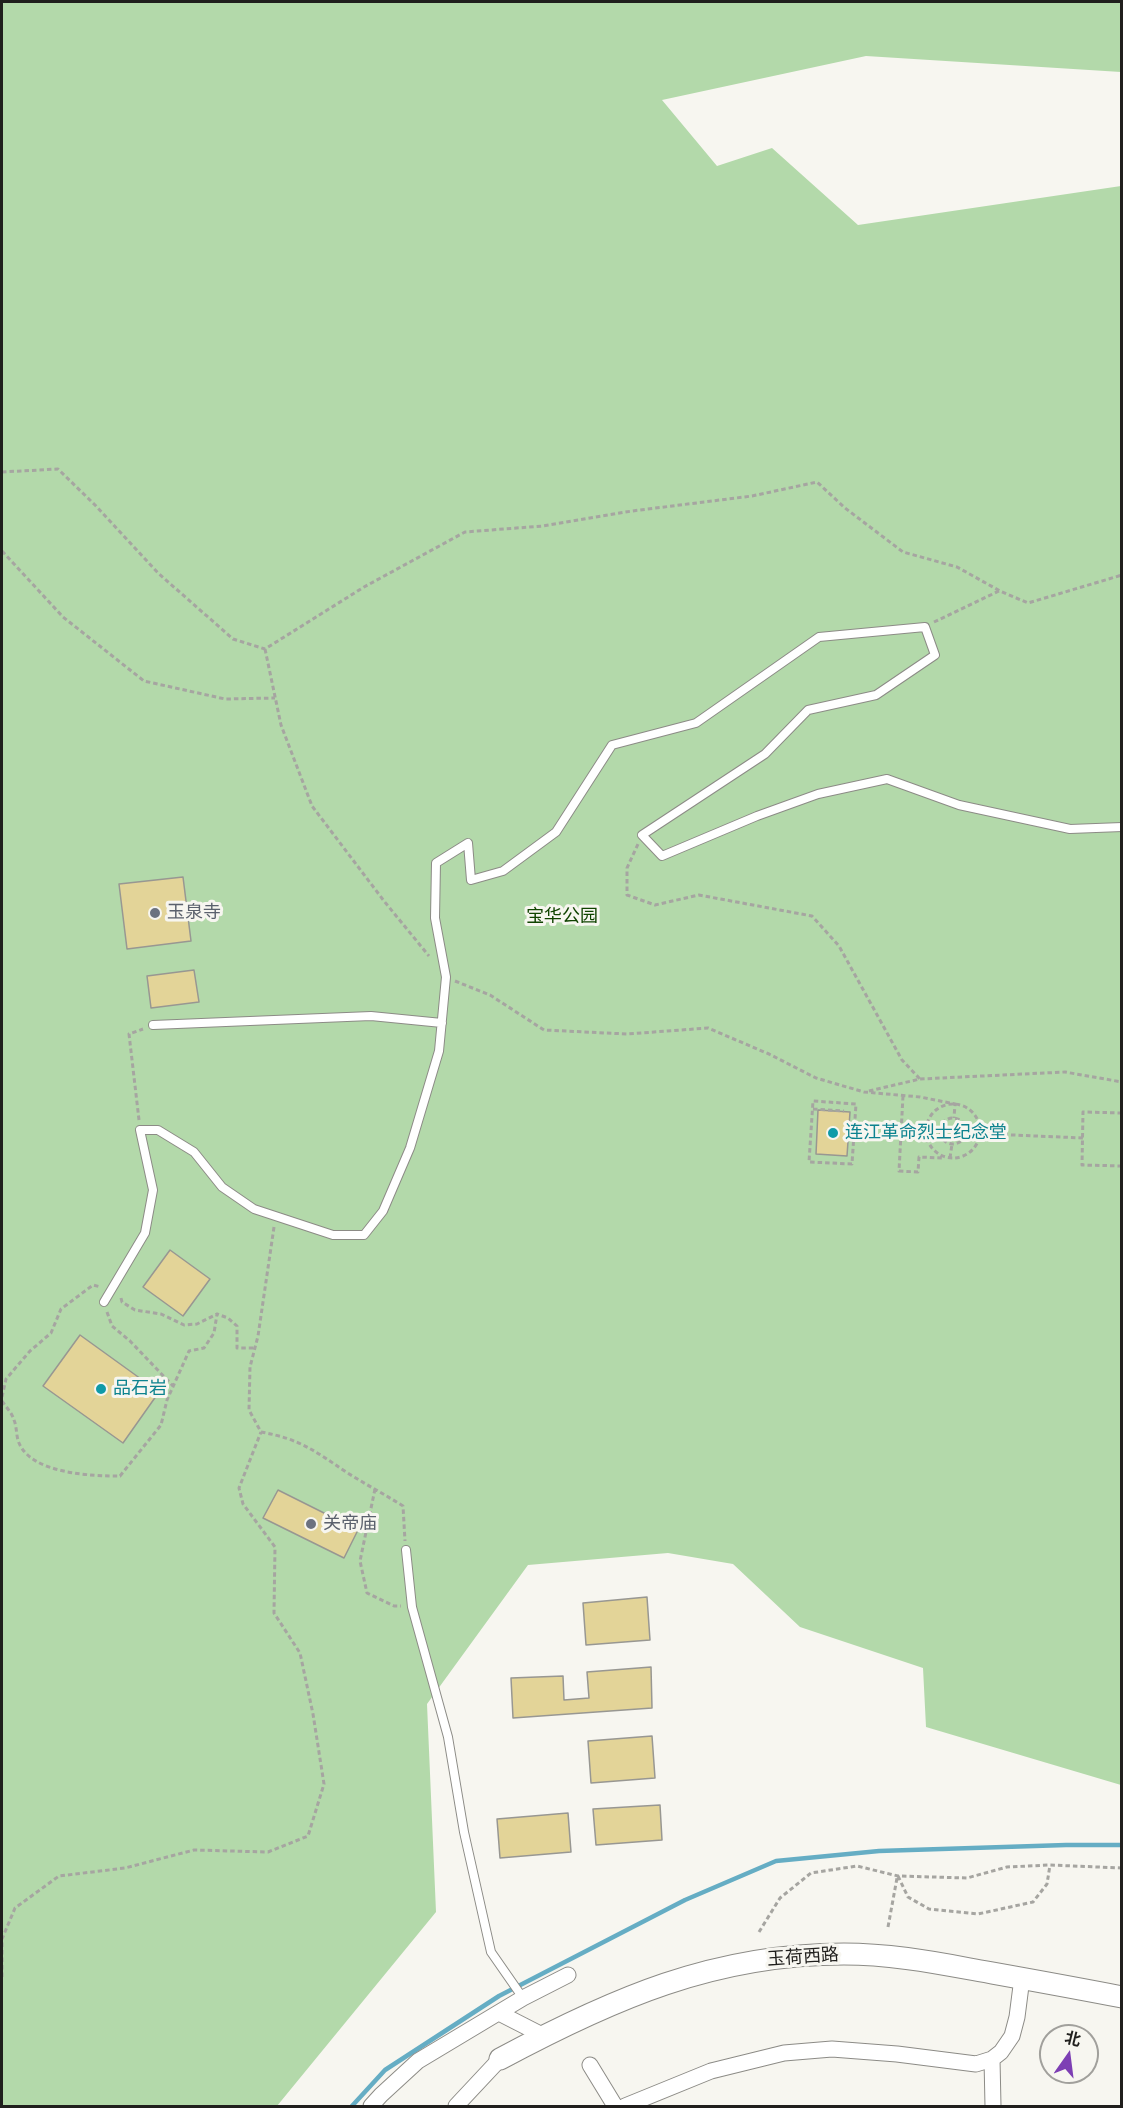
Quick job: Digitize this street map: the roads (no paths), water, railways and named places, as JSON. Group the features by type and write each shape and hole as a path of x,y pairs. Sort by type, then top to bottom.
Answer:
{"main road":[{"name":"玉荷西路","path":"500,2058 621,2000 665,1983 710,1970 780,1957 844,1954 887,1956 1122,1997"}],"street":[{"path":"371,2106 418,2061 523,1998 568,1975"},
{"path":"625,2106 711,2071 783,2053 832,2049 976,2064 992,2059 1001,2052 1012,2036 1022,1978"},
{"path":"499,2013 544,2036"},
{"path":"456,2106 500,2058"},
{"path":"992,2059 993,2106"},
{"path":"590,2065 615,2106"}],"lane":[{"path":"104,1302 145,1233 153,1190 140,1130 158,1130 194,1152 222,1187 254,1209 333,1235 364,1235 383,1211 410,1148 439,1051 446,976 435,918 436,863 468,843 471,880 503,871 556,832 612,745 696,723 819,637 925,627 935,655 876,695 808,710 765,754 642,835 662,856 757,816 818,794 887,779 959,805 1070,830 1122,827"},
{"path":"153,1025 371,1016 442,1023"},
{"path":"406,1550 412,1607 448,1737 464,1832 491,1952 523,1998"}],"waterway":[{"path":"352,2106 385,2070 499,1996 685,1900 776,1861 879,1851 1122,1845"}],"place":[{"name":"玉泉寺","path":"155,913"},
{"name":"连江革命烈士纪念堂","path":"833,1133"},
{"name":"品石岩","path":"101,1389"},
{"name":"关帝庙","path":"311,1524"}],"park label":[{"name":"宝华公园","path":"562,917"}]}
